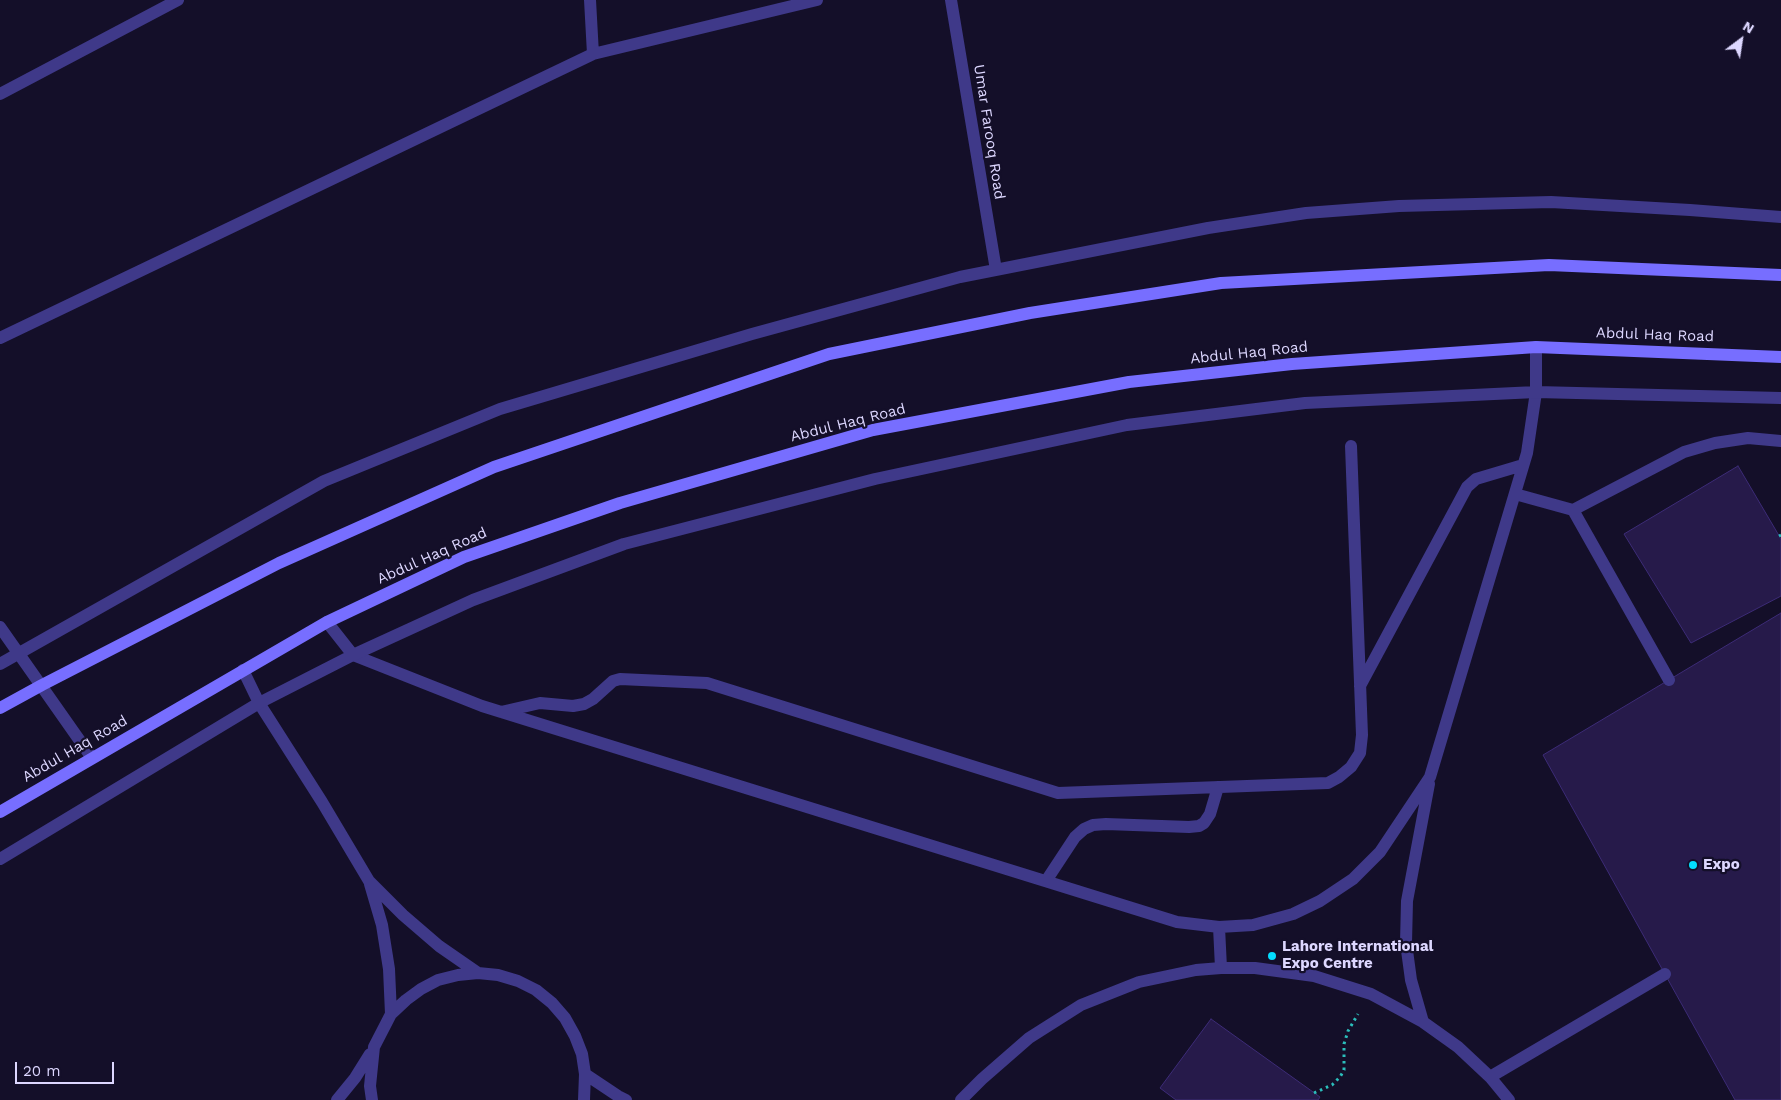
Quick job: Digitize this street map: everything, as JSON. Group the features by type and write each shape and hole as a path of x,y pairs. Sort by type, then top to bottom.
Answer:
{"main road":[{"path":"0,708 279,563 494,467 829,354 1030,313 1221,283 1549,265 1781,275"},
{"name":"Abdul Haq Road","path":"0,812 327,622 464,557 620,503 873,430 1129,382 1292,364 1536,346 1781,357"}],"street":[{"path":"0,94 178,0"},
{"path":"590,0 593,54"},
{"path":"0,338 593,54 768,6 817,0"},
{"name":"Umar Farooq Road","path":"951,0 996,270"},
{"path":"0,664 324,482 500,409 752,334 960,277 1208,228 1306,212 1399,206 1551,202 1781,217"},
{"path":"1423,1022 1411,980 1406,943 1407,901 1430,777 1527,453 1536,392 1536,346"},
{"path":"0,859 259,702 352,655 473,600 624,544 875,479 1128,425 1305,403 1536,392 1781,398"},
{"path":"1515,494 1573,510 1684,452 1715,443 1748,438 1781,441"},
{"path":"501,712 540,703 573,706 584,704 593,699 613,680 620,679 706,683 1058,793 1328,783 1351,768 1360,753 1362,735 1351,446"},
{"path":"1360,686 1467,487 1476,479 1523,466"},
{"path":"1573,510 1668,680"},
{"path":"327,622 352,655 482,706 1177,922 1219,927 1253,925 1293,914 1320,901 1353,879 1380,852 1430,777"},
{"path":"0,627 92,758"},
{"path":"243,670 259,702 322,802 369,882 382,925 389,969 391,1014"},
{"path":"1046,881 1075,837 1084,829 1093,825 1106,824 1199,826 1204,823 1210,814 1218,787"},
{"path":"369,882 439,946 478,973"},
{"path":"1219,927 1221,968"},
{"path":"961,1100 982,1079 1030,1038 1081,1005 1139,982 1196,970 1221,968 1255,968 1314,976 1371,994 1423,1022 1458,1048 1490,1077 1509,1100"},
{"path":"337,1100 355,1078 391,1014 413,994 438,980 478,973 498,975 518,981 536,990 552,1003 565,1018 582,1054 585,1074 584,1100"},
{"path":"1490,1077 1665,974"},
{"path":"372,1100 370,1086 374,1047"},
{"path":"585,1074 626,1100"}],"path":[{"path":"1314,1093 1332,1085 1340,1077 1344,1070 1344,1044 1348,1031 1371,994"}],"building":[{"path":"1738,466 1781,539 1781,596 1691,643 1624,534"},
{"name":"Expo","path":"1781,613 1781,1100 1735,1100 1543,755"},
{"path":"1211,1019 1320,1097 1318,1100 1176,1100 1160,1088"}],"place":[{"name":"Expo","path":"1693,865"},
{"name":"Lahore International Expo Centre","path":"1272,956"}]}
